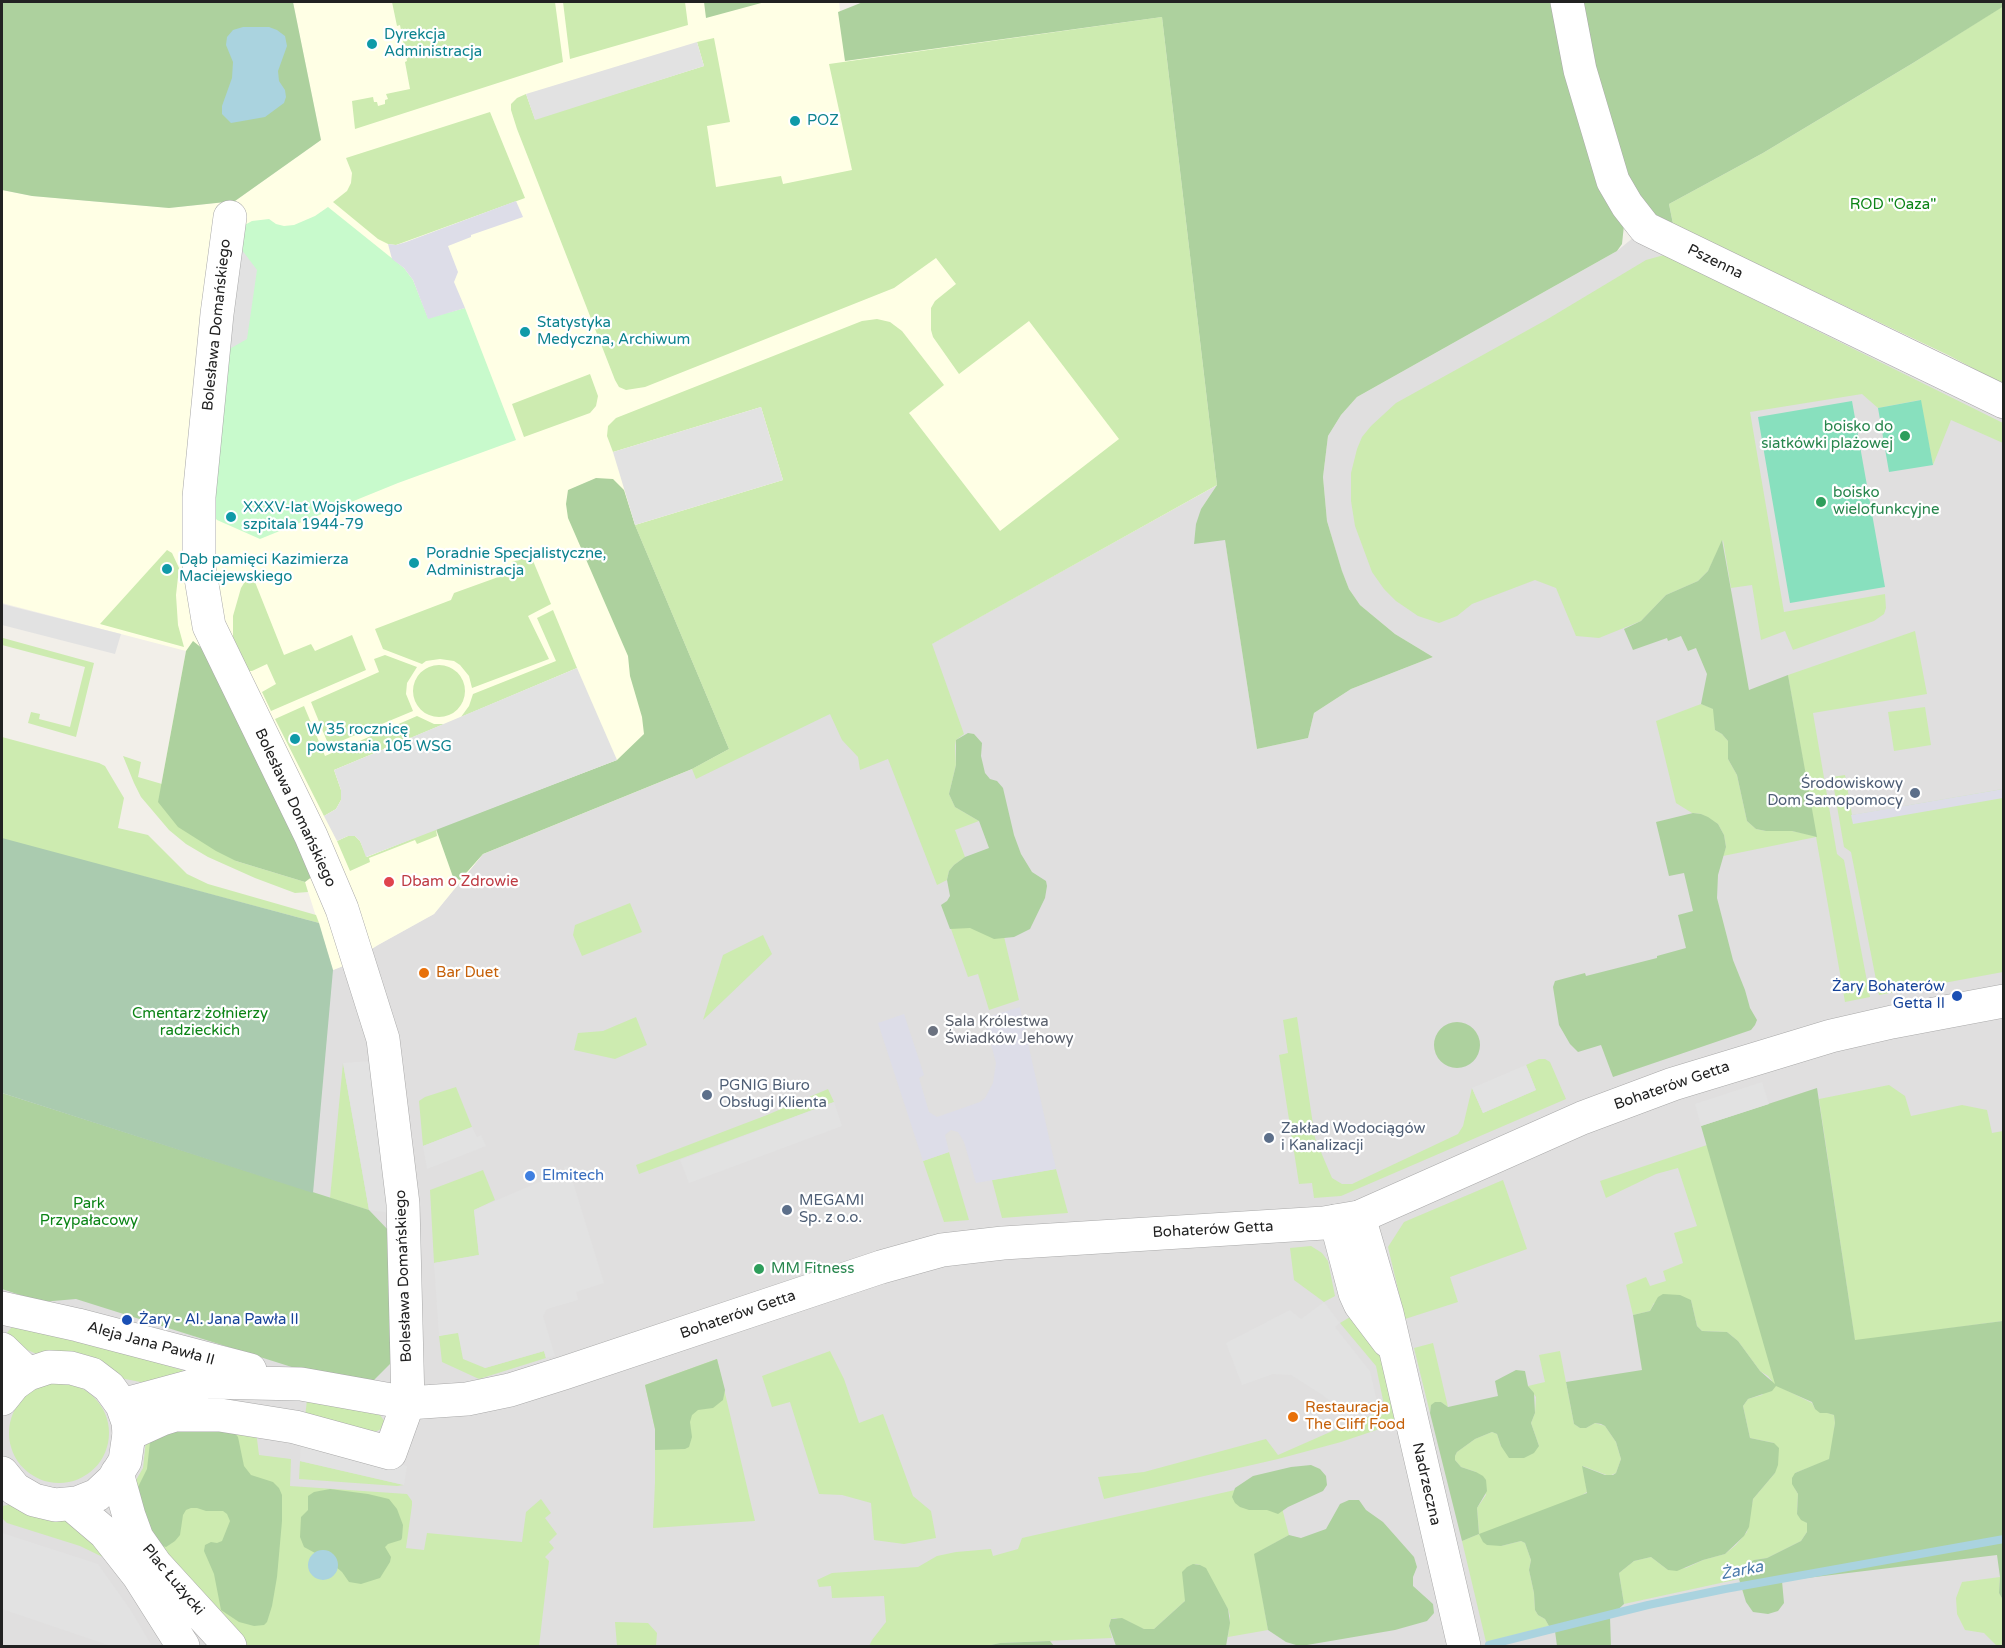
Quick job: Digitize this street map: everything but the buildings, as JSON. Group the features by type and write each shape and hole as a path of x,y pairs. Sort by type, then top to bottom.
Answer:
{"street":[{"name":"Pszenna","path":"1567,2 1580,70 1613,181 1627,205 1645,228 2004,402"},
{"name":"Bolesława Domańskiego","path":"230,217 217,314 199,497 199,566 209,626 311,836 342,909 383,1039 403,1204 408,1403"},
{"name":"Bohaterów Getta","path":"126,1420 207,1382 301,1384 408,1403 448,1402 510,1390 881,1267 942,1250 1003,1243 1347,1219 1582,1118 1673,1084 1831,1036 1892,1022 2004,1002"},
{"name":"Nadrzeczna","path":"1347,1219 1375,1268 1464,1647"},
{"name":"Aleja Jana Pawła II","path":"2,1308 78,1325 301,1384"},
{"path":"2,1349 28,1374"},
{"path":"2,1399 14,1384 28,1374 49,1367 71,1368 92,1374 109,1387 126,1420 125,1461 113,1480 97,1495 77,1503 55,1505 34,1500 8,1487"},
{"path":"126,1420 162,1419 175,1415 220,1415 295,1427 390,1453 408,1403"},
{"name":"Plac Łużycki","path":"117,1473 129,1516 138,1538 156,1565 230,1647"},
{"name":"Plac Łużycki","path":"71,1504 105,1533 138,1575 183,1647"}],"shaded area":[{"path":"293,2 839,2 845,61 1162,17 1217,485 931,644 692,769 483,854 434,914 346,965 333,970 305,882 158,802 186,651 2,603 2,190 32,196 169,208 235,201 321,140"},
{"path":"697,42 704,66 535,120 526,94"},
{"path":"516,201 523,217 471,235 471,237 448,246 458,272 454,282 465,308 428,319 413,280 404,268 392,259 388,244 396,245 406,242"},
{"path":"1645,228 2003,402 2003,1646 2,1646 2,838 319,923 333,970 346,965 434,914 483,854 692,769 931,644 1217,485 1201,509 1194,543 1225,539 1257,749 1308,738 1314,713 1351,689 1433,657 1395,634 1360,605 1349,589 1342,572 1327,521 1323,477 1328,436 1341,415 1357,397 1617,251"},
{"path":"239,246 257,270 247,339 226,351"},
{"path":"761,407 783,480 635,525 613,452"},
{"path":"2,604 121,634 115,654 2,625"},
{"path":"577,668 617,760 366,857 360,841 355,836 348,836 337,841 324,816 336,809 341,800 341,790 334,770"},
{"path":"2003,789 2003,798 1853,824 1851,815"},
{"path":"1020,1007 1056,1169 976,1183 964,1142 958,1132 951,1130 945,1135 949,1152 923,1161 878,1023 904,1014 924,1075 919,1078 929,1112 937,1117 980,1102 985,1098 993,1083 996,1063 984,1018"},
{"path":"371,1061 391,1213 369,1210 343,1063"},
{"path":"1526,1065 1536,1090 1483,1113 1472,1088"},
{"path":"1762,1082 1769,1104 1701,1126 1695,1104"},
{"path":"834,1102 842,1126 689,1183 680,1160"},
{"path":"472,1127 477,1137 481,1135 486,1146 427,1169 423,1146"},
{"path":"568,1166 604,1283 576,1292 578,1300 547,1309 543,1316 555,1356 546,1358 544,1351 485,1368 463,1359 458,1333 439,1336 434,1263 479,1255 474,1210 565,1171 564,1167"},
{"path":"1324,1302 1340,1323 1335,1327 1370,1371 1378,1406 1339,1422 1331,1402 1291,1375 1273,1374 1242,1385 1226,1343 1290,1310 1301,1319"},
{"path":"301,1440 407,1466 404,1485 300,1461"},
{"path":"2,1533 98,1564 130,1609 152,1646 111,1646 2,1609"}],"green space":[{"path":"2,2 293,2 321,140 235,201 169,208 32,196 2,190"},
{"path":"392,2 555,2 563,62 355,129 352,101 373,97 378,106 385,104 385,100 388,99 386,94 410,89 400,25 397,26"},
{"path":"563,2 685,2 688,25 570,59"},
{"path":"704,2 765,2 706,18"},
{"path":"863,2 1557,2 1624,225 1622,244 1617,251 1357,397 1341,415 1328,436 1323,477 1327,521 1349,589 1360,605 1395,634 1433,657 1351,689 1314,713 1308,738 1257,749 1225,540 1194,544 1196,524 1201,509 1217,485 1162,17 845,61 838,12"},
{"path":"1577,2 2003,2 2004,6 1763,153 1669,204 1673,224 1656,215 1631,188"},
{"name":"ROD \"Oaza\"","path":"2003,6 2003,384 1948,355 1673,224 1669,204 1763,153"},
{"path":"1162,17 1217,485 932,644 964,734 956,740 956,765 949,794 955,807 979,821 955,830 965,857 949,871 947,880 937,885 888,759 860,770 858,757 842,740 830,714 696,779 692,769 729,749 635,525 783,480 761,407 613,452 607,436 608,426 616,418 862,321 877,319 890,322 902,331 944,385 909,413 1000,531 1119,439 1029,321 959,374 933,337 931,330 931,308 935,301 956,284 936,258 894,288 645,387 626,390 619,387 517,129 511,104 526,94 535,119 704,66 697,42 714,38 730,122 707,126 716,187 781,176 783,184 852,170 829,64"},
{"path":"490,112 525,198 396,245 378,239 333,202 347,191 351,183 352,173 346,158"},
{"path":"328,207 404,268 413,280 428,318 465,308 516,440 398,483 260,539 217,520 212,514 241,227 252,221 269,219 284,226 294,225 315,216"},
{"path":"1664,255 2003,423 2003,443 1951,420 1933,465 1920,400 1878,408 1862,394 1750,412 1784,612 1885,594 1884,614 1874,621 1793,650 1785,631 1761,640 1752,585 1731,588 1723,540 1708,571 1698,581 1666,595 1641,621 1599,638 1576,636 1556,588 1535,580 1472,604 1457,616 1439,623 1418,616 1396,601 1372,572 1355,526 1351,501 1351,473 1362,437 1396,403 1546,320 1646,260"},
{"path":"590,374 598,396 596,406 590,413 524,437 512,404"},
{"name":"boisko do siatkówki plażowej","path":"1921,400 1933,465 1889,472 1878,408"},
{"name":"boisko wielofunkcyjne","path":"1852,401 1885,587 1790,603 1758,417"},
{"path":"596,478 613,479 624,490 635,525 729,749 692,769 483,854 460,880 453,877 436,829 617,760 644,734 642,717 630,676 628,656 568,518 566,504 568,490"},
{"path":"1722,540 1749,690 1788,675 1817,837 1792,831 1756,829 1747,821 1737,775 1728,759 1728,741 1715,730 1713,709 1701,704 1707,674 1696,648 1688,651 1681,636 1668,641 1667,638 1633,650 1624,629 1641,621 1666,595 1698,581 1708,571"},
{"path":"167,550 172,553 179,568 176,595 178,625 184,647 100,624"},
{"path":"531,556 551,604 528,616 549,659 472,688 469,676 454,661 440,659 426,661 422,664 383,649 375,629 451,600 454,593 515,571 512,562"},
{"path":"251,572 284,655 311,644 315,651 352,635 366,670 271,711 262,692 276,684 267,664 248,671 233,637 233,616 241,588"},
{"path":"553,610 577,668 461,717 469,706 473,694 556,661 537,618"},
{"path":"1915,631 1927,694 1813,713 1837,854 1844,860 1870,997 1845,1002 1816,837 1723,856 1726,847 1724,835 1718,824 1676,803 1656,721 1701,704 1714,709 1715,730 1728,741 1728,759 1737,775 1747,821 1756,829 1792,831 1816,836 1788,675"},
{"path":"3,638 94,663 76,737 28,723 31,712 40,714 39,719 70,727 85,667 2,645"},
{"path":"193,641 208,653 313,876 305,882 236,861 216,851 178,827 158,802 186,651"},
{"path":"385,655 417,667 407,683 406,694 413,711 329,746 311,702 379,672 374,659"},
{"path":"434,665 444,665 453,669 461,677 465,691 461,705 453,713 444,717 434,717 425,713 417,705 413,696 413,686 417,677 425,669"},
{"path":"304,706 325,756 417,716 434,724 444,724 334,770 341,790 341,800 336,809 324,816 275,719"},
{"path":"1925,707 1931,745 1894,751 1888,712"},
{"path":"968,733 974,734 982,743 981,756 985,773 1003,788 1021,854 1032,872 1046,881 1045,898 1030,929 1014,937 994,939 970,928 950,929 941,905 950,896 947,880 949,871 954,865 965,857 989,848 979,821 955,807 949,794 956,765 956,740"},
{"path":"2,737 105,766 124,798 118,828 148,835 187,874 208,884 316,915 319,923 2,839"},
{"path":"123,756 141,762 138,777 162,784 236,861 305,882 308,892 295,893 255,878 208,857 186,844 169,830 141,797"},
{"path":"1845,775 1852,815 2003,789 2003,972 1879,995 1851,852 1844,847 1832,777"},
{"path":"1693,813 1708,817 1718,824 1724,835 1726,847 1718,875 1717,898 1733,960 1750,1008 1757,1020 1751,1030 1613,1077 1601,1045 1578,1052 1570,1044 1559,1025 1553,987 1555,981 1585,973 1586,976 1657,958 1657,956 1686,948 1678,915 1693,911 1684,873 1669,876 1656,822"},
{"path":"436,829 437,836 417,844 415,840 369,858 370,862 350,871 337,841 348,836 355,836 360,841 367,857"},
{"name":"Cmentarz żołnierzy radzieckich","path":"2,838 319,923 333,970 313,1193 2,1093"},
{"path":"630,903 642,932 582,956 573,935 575,925"},
{"path":"998,911 1019,1000 989,1010 978,974 968,977 950,929"},
{"path":"763,935 772,954 703,1020 723,955"},
{"path":"636,1017 647,1045 615,1059 574,1050 578,1033 603,1031"},
{"path":"1297,1017 1315,1138 1332,1178 1342,1184 1352,1184 1458,1134 1463,1126 1472,1088 1483,1113 1536,1090 1526,1065 1539,1059 1550,1062 1566,1099 1341,1196 1314,1198 1312,1183 1299,1184 1279,1055 1288,1053 1283,1020"},
{"path":"1457,1022 1466,1023 1474,1028 1479,1036 1479,1054 1474,1062 1466,1067 1457,1068 1448,1067 1440,1062 1435,1054 1434,1045 1435,1036 1440,1028 1448,1023"},
{"path":"343,1063 369,1210 330,1198"},
{"path":"1889,1085 1905,1096 1911,1116 1962,1105 1987,1110 1992,1133 2003,1131 2003,1321 1855,1341 1819,1099"},
{"path":"456,1087 472,1127 423,1146 419,1101"},
{"path":"1817,1088 1855,1340 2003,1321 2003,1600 1999,1593 2000,1577 1997,1555 1782,1581 1784,1603 1778,1611 1768,1614 1753,1612 1746,1602 1739,1579 1742,1567 1754,1560 1767,1558 1801,1541 1807,1532 1807,1523 1797,1514 1798,1494 1792,1484 1792,1478 1795,1473 1829,1459 1835,1423 1834,1415 1820,1413 1812,1402 1776,1386 1772,1391 1748,1399 1743,1406 1750,1438 1774,1443 1779,1448 1775,1473 1753,1499 1749,1527 1744,1536 1725,1554 1677,1571 1668,1570 1651,1557 1634,1561 1619,1573 1624,1604 1610,1617 1611,1646 1557,1646 1555,1631 1535,1610 1529,1570 1531,1560 1525,1543 1521,1541 1501,1546 1487,1545 1479,1534 1587,1493 1582,1466 1605,1475 1616,1473 1621,1459 1616,1442 1601,1424 1595,1423 1586,1428 1580,1428 1574,1424 1566,1382 1642,1370 1633,1315 1650,1311 1658,1297 1663,1294 1680,1295 1691,1300 1697,1326 1702,1331 1727,1332 1738,1341 1760,1371 1775,1384 1701,1126"},
{"path":"828,1089 834,1102 639,1174 636,1165"},
{"name":"Park Przypałacowy","path":"2,1093 369,1210 390,1232 397,1357 371,1383 352,1386 76,1299 41,1302 2,1289"},
{"path":"1707,1145 1776,1385 1812,1403 1815,1409 1834,1415 1831,1454 1826,1461 1795,1473 1795,1489 1798,1494 1797,1514 1807,1523 1807,1532 1801,1541 1767,1558 1754,1560 1742,1567 1739,1579 1624,1604 1619,1573 1634,1561 1651,1557 1668,1570 1686,1568 1725,1554 1736,1545 1747,1532 1753,1499 1775,1473 1774,1443 1750,1438 1743,1406 1748,1399 1762,1395 1772,1381 1760,1371 1738,1341 1727,1332 1702,1331 1697,1326 1691,1300 1654,1303 1650,1311 1633,1315 1626,1285 1646,1277 1650,1286 1666,1281 1663,1271 1683,1263 1674,1233 1697,1226 1678,1168 1656,1174 1606,1198 1600,1181"},
{"path":"949,1152 969,1220 944,1222 923,1161"},
{"path":"1056,1169 1068,1213 1002,1218 992,1180"},
{"path":"483,1170 495,1200 474,1210 479,1255 434,1263 430,1190"},
{"path":"1503,1180 1527,1249 1450,1277 1458,1302 1405,1319 1388,1247 1404,1222"},
{"path":"1311,1246 1322,1253 1328,1261 1335,1296 1324,1302 1294,1280 1290,1248"},
{"path":"1355,1314 1376,1340 1397,1423 1341,1442 1278,1459 1104,1499 1098,1477 1144,1472 1266,1439 1278,1455 1385,1410 1376,1366 1340,1323"},
{"path":"18,1320 188,1372 151,1384 41,1356 21,1347 5,1335"},
{"path":"458,1332 485,1368 544,1351 546,1358 479,1379 442,1362 439,1336"},
{"path":"1433,1343 1448,1407 1441,1402 1431,1405 1430,1413 1414,1348"},
{"path":"830,1351 844,1379 859,1423 883,1414 913,1496 931,1511 936,1538 904,1544 874,1540 871,1503 842,1495 819,1494 790,1402 772,1407 762,1376"},
{"path":"1560,1351 1574,1424 1580,1428 1586,1428 1595,1423 1605,1426 1616,1442 1621,1459 1616,1473 1609,1476 1583,1466 1587,1492 1501,1546 1521,1541 1525,1543 1531,1560 1529,1570 1535,1610 1549,1626 1486,1642 1462,1541 1479,1534 1477,1508 1486,1495 1476,1472 1461,1467 1455,1460 1455,1456 1475,1439 1492,1432 1497,1434 1501,1446 1539,1446 1531,1423 1535,1413 1536,1397 1528,1386 1545,1382 1539,1355"},
{"path":"717,1359 755,1521 653,1528 655,1429 645,1385"},
{"path":"717,1359 725,1390 723,1400 713,1408 698,1410 692,1415 690,1422 692,1437 689,1447 655,1450 655,1429 645,1385"},
{"path":"1516,1370 1525,1371 1528,1386 1534,1393 1535,1413 1531,1423 1539,1446 1534,1453 1524,1458 1509,1458 1497,1434 1492,1432 1475,1439 1455,1456 1455,1460 1461,1467 1476,1472 1486,1480 1487,1491 1477,1508 1479,1534 1462,1541 1430,1413 1431,1405 1441,1402 1448,1407 1498,1396 1495,1381"},
{"path":"59,1383 87,1391 101,1405 109,1433 101,1461 87,1475 59,1483 31,1475 17,1461 9,1433 17,1405 31,1391"},
{"path":"307,1400 380,1415 385,1422 383,1428 369,1433 305,1417"},
{"path":"167,1429 233,1431 238,1437 244,1466 251,1475 273,1482 279,1488 282,1495 282,1521 277,1577 272,1606 264,1625 254,1626 239,1622 221,1610 214,1574 204,1551 205,1545 222,1541 230,1521 227,1514 223,1511 206,1511 197,1508 186,1510 180,1535 166,1547 162,1546 144,1521 136,1491 147,1469 150,1442"},
{"path":"256,1431 259,1455 291,1459 290,1486 407,1494 412,1505 406,1548 424,1550 427,1533 522,1542 526,1512 541,1499 551,1513 545,1518 557,1534 549,1542 554,1548 545,1557 549,1561 539,1646 245,1646 177,1575 132,1487 143,1468 146,1440"},
{"path":"300,1461 404,1485 299,1479"},
{"path":"1311,1465 1320,1469 1326,1476 1327,1485 1323,1491 1278,1514 1267,1510 1249,1510 1240,1507 1232,1497 1235,1488 1253,1476"},
{"path":"1275,1481 1289,1535 1255,1554 1268,1630 1228,1637 1230,1616 1228,1609 1200,1565 1195,1564 1185,1601 1154,1629 1144,1629 1115,1618 1111,1619 1109,1626 1112,1638 1000,1643 987,1646 869,1646 886,1622 884,1596 832,1598 831,1586 819,1587 817,1580 832,1573 918,1567 937,1556 956,1552 991,1549 993,1556 1018,1549 1022,1538"},
{"path":"330,1489 389,1499 397,1509 403,1525 402,1538 385,1547 391,1557 380,1578 361,1584 349,1582 342,1572 328,1560 304,1547 300,1537 301,1517 308,1510 308,1496 314,1492"},
{"path":"1349,1500 1359,1500 1366,1510 1383,1522 1414,1557 1417,1567 1413,1577 1413,1586 1433,1604 1434,1613 1427,1621 1395,1630 1307,1645 1286,1642 1268,1630 1254,1554 1289,1535 1301,1538 1326,1529 1340,1504"},
{"path":"14,1504 63,1516 113,1562 80,1546 7,1523 2,1518 2,1506"},
{"path":"1193,1564 1206,1568 1228,1609 1230,1623 1226,1646 1116,1646 1109,1626 1111,1619 1122,1618 1144,1629 1154,1629 1185,1601 1182,1572"},
{"path":"2000,1577 1999,1593 2003,1600 2003,1646 1997,1646 1984,1633 1965,1630 1957,1614 1956,1598 1962,1582"},
{"path":"615,1622 648,1623 657,1633 656,1646 617,1646"},
{"path":"1050,1641 1054,1646 987,1646 1000,1643"}],"water":[{"path":"243,27 269,27 285,36 287,46 278,71 279,81 285,90 286,97 284,103 265,117 231,123 222,114 222,106 232,78 233,62 226,45 227,37 233,30"},
{"path":"323,1550 334,1554 338,1565 334,1576 323,1580 312,1576 308,1565 312,1554"}],"waterway":[{"name":"Żarka","path":"1489,1645 1648,1605 1725,1589 2004,1539"}],"place":[{"name":"Dyrekcja Administracja","path":"372,44"},
{"name":"POZ","path":"795,121"},
{"name":"Statystyka Medyczna, Archiwum","path":"525,332"},
{"name":"boisko do siatkówki plażowej","path":"1905,436"},
{"name":"boisko wielofunkcyjne","path":"1821,502"},
{"name":"XXXV-lat Wojskowego szpitala 1944-79","path":"231,517"},
{"name":"Poradnie Specjalistyczne, Administracja","path":"414,563"},
{"name":"Dąb pamięci Kazimierza Maciejewskiego","path":"167,569"},
{"name":"W 35 rocznicę powstania 105 WSG","path":"295,739"},
{"name":"Środowiskowy Dom Samopomocy","path":"1915,793"},
{"name":"Dbam o Zdrowie","path":"389,882"},
{"name":"Bar Duet","path":"424,973"},
{"name":"Żary Bohaterów Getta II","path":"1957,996"},
{"name":"Sala Królestwa Świadków Jehowy","path":"933,1031"},
{"name":"PGNIG Biuro Obsługi Klienta","path":"707,1095"},
{"name":"Zakład Wodociągów i Kanalizacji","path":"1269,1138"},
{"name":"Elmitech","path":"530,1176"},
{"name":"MEGAMI Sp. z o.o.","path":"787,1210"},
{"name":"MM Fitness","path":"759,1269"},
{"name":"Żary - Al. Jana Pawła II","path":"127,1320"},
{"name":"Restauracja The Cliff Food","path":"1293,1417"}]}
